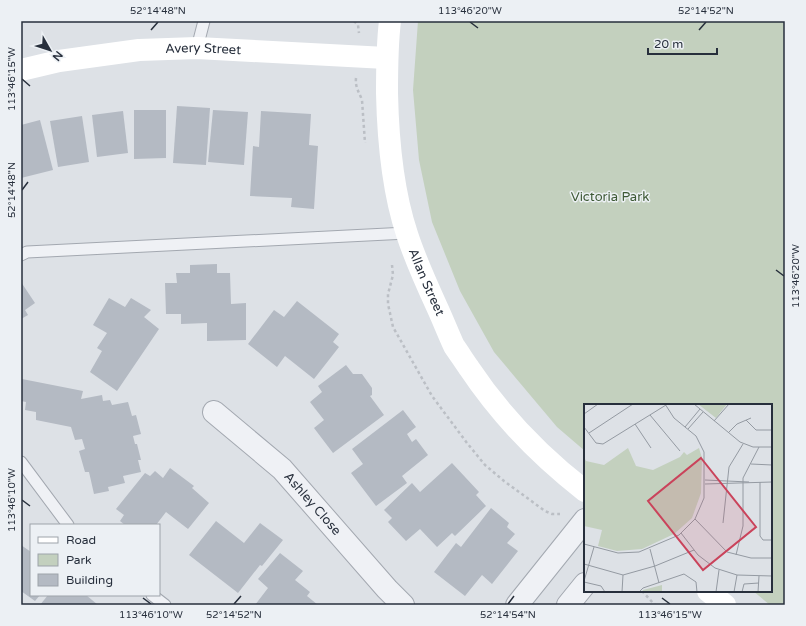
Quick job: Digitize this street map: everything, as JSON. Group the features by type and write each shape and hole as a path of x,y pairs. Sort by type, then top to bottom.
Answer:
{"street":[{"name":"Allan Street","path":"390,21 386,58 388,125 391,159 407,233 430,291 455,346 480,384 507,419 560,472 584,490"},
{"name":"Avery Street","path":"21,70 59,61 139,50 197,48 386,58"},
{"name":"Ashley Close","path":"214,412 282,469 387,589 403,605"},
{"path":"517,605 575,516"},
{"path":"568,605 584,585"},
{"path":"709,592 725,605"}],"lane":[{"path":"197,48 204,21"},
{"path":"21,254 28,252 407,233"},
{"path":"21,462 67,524"},
{"path":"153,596 165,605"}],"path":[{"path":"354,21 358,24 360,29"},
{"path":"391,261 393,275 388,294 388,304 393,327 432,396 485,465 504,481 544,511 558,515 575,516"},
{"path":"643,592 654,605"}],"green space":[{"name":"Victoria Park","path":"418,21 785,21 785,605 770,605 754,592 772,592 772,404 584,404 584,450 557,427 494,352 460,291 432,222 419,160 413,90"}],"building":[{"path":"177,106 210,108 206,165 173,163"},
{"path":"134,110 166,110 166,158 134,159"},
{"path":"213,110 248,112 244,165 208,162"},
{"path":"123,111 128,153 97,157 92,115"},
{"path":"261,111 311,114 309,145 318,146 314,209 291,207 292,198 250,196 253,146 259,147"},
{"path":"82,116 89,162 58,167 50,121"},
{"path":"40,120 53,170 21,178 21,125"},
{"path":"217,264 217,273 230,273 231,304 246,303 246,340 207,341 207,323 181,324 181,314 166,314 165,283 177,283 176,273 190,273 190,265"},
{"path":"21,282 35,303 25,310 28,315 21,319"},
{"path":"109,298 125,307 131,298 151,310 144,317 159,329 117,391 90,372 102,351 97,348 107,333 93,325"},
{"path":"297,301 339,334 333,342 339,347 314,379 285,356 277,367 248,344 274,310 284,317"},
{"path":"346,365 353,374 362,374 372,388 372,395 370,396 384,415 333,453 314,428 324,420 310,402 322,392 318,386"},
{"path":"22,379 83,391 81,399 102,395 103,401 110,400 112,405 128,402 132,416 136,415 141,434 133,436 135,444 137,444 141,460 138,460 141,472 123,476 125,483 108,487 109,491 94,494 89,472 85,472 79,451 85,449 82,439 75,440 71,427 36,420 36,412 25,410 26,402 21,401"},
{"path":"403,410 416,427 407,434 412,442 416,439 428,455 402,476 407,483 376,506 351,473 363,464 352,449"},
{"path":"452,463 479,492 476,495 486,506 455,536 452,533 437,547 420,529 406,541 388,522 392,518 384,510 412,483 420,492"},
{"path":"170,468 194,486 192,488 209,503 188,529 166,512 157,524 124,524 120,521 124,515 116,509 145,473 150,476 155,471 163,478"},
{"path":"491,508 509,523 507,527 515,534 507,543 518,551 492,584 482,575 465,596 434,572 456,543 461,547"},
{"path":"216,521 244,543 260,523 283,540 262,566 260,565 238,593 189,555"},
{"path":"21,545 30,551 30,596 39,596 35,601 21,591"},
{"path":"280,553 303,571 295,580 310,592 307,596 318,605 255,605 268,588 258,579"},
{"path":"47,596 87,596 98,605 40,605"}]}
